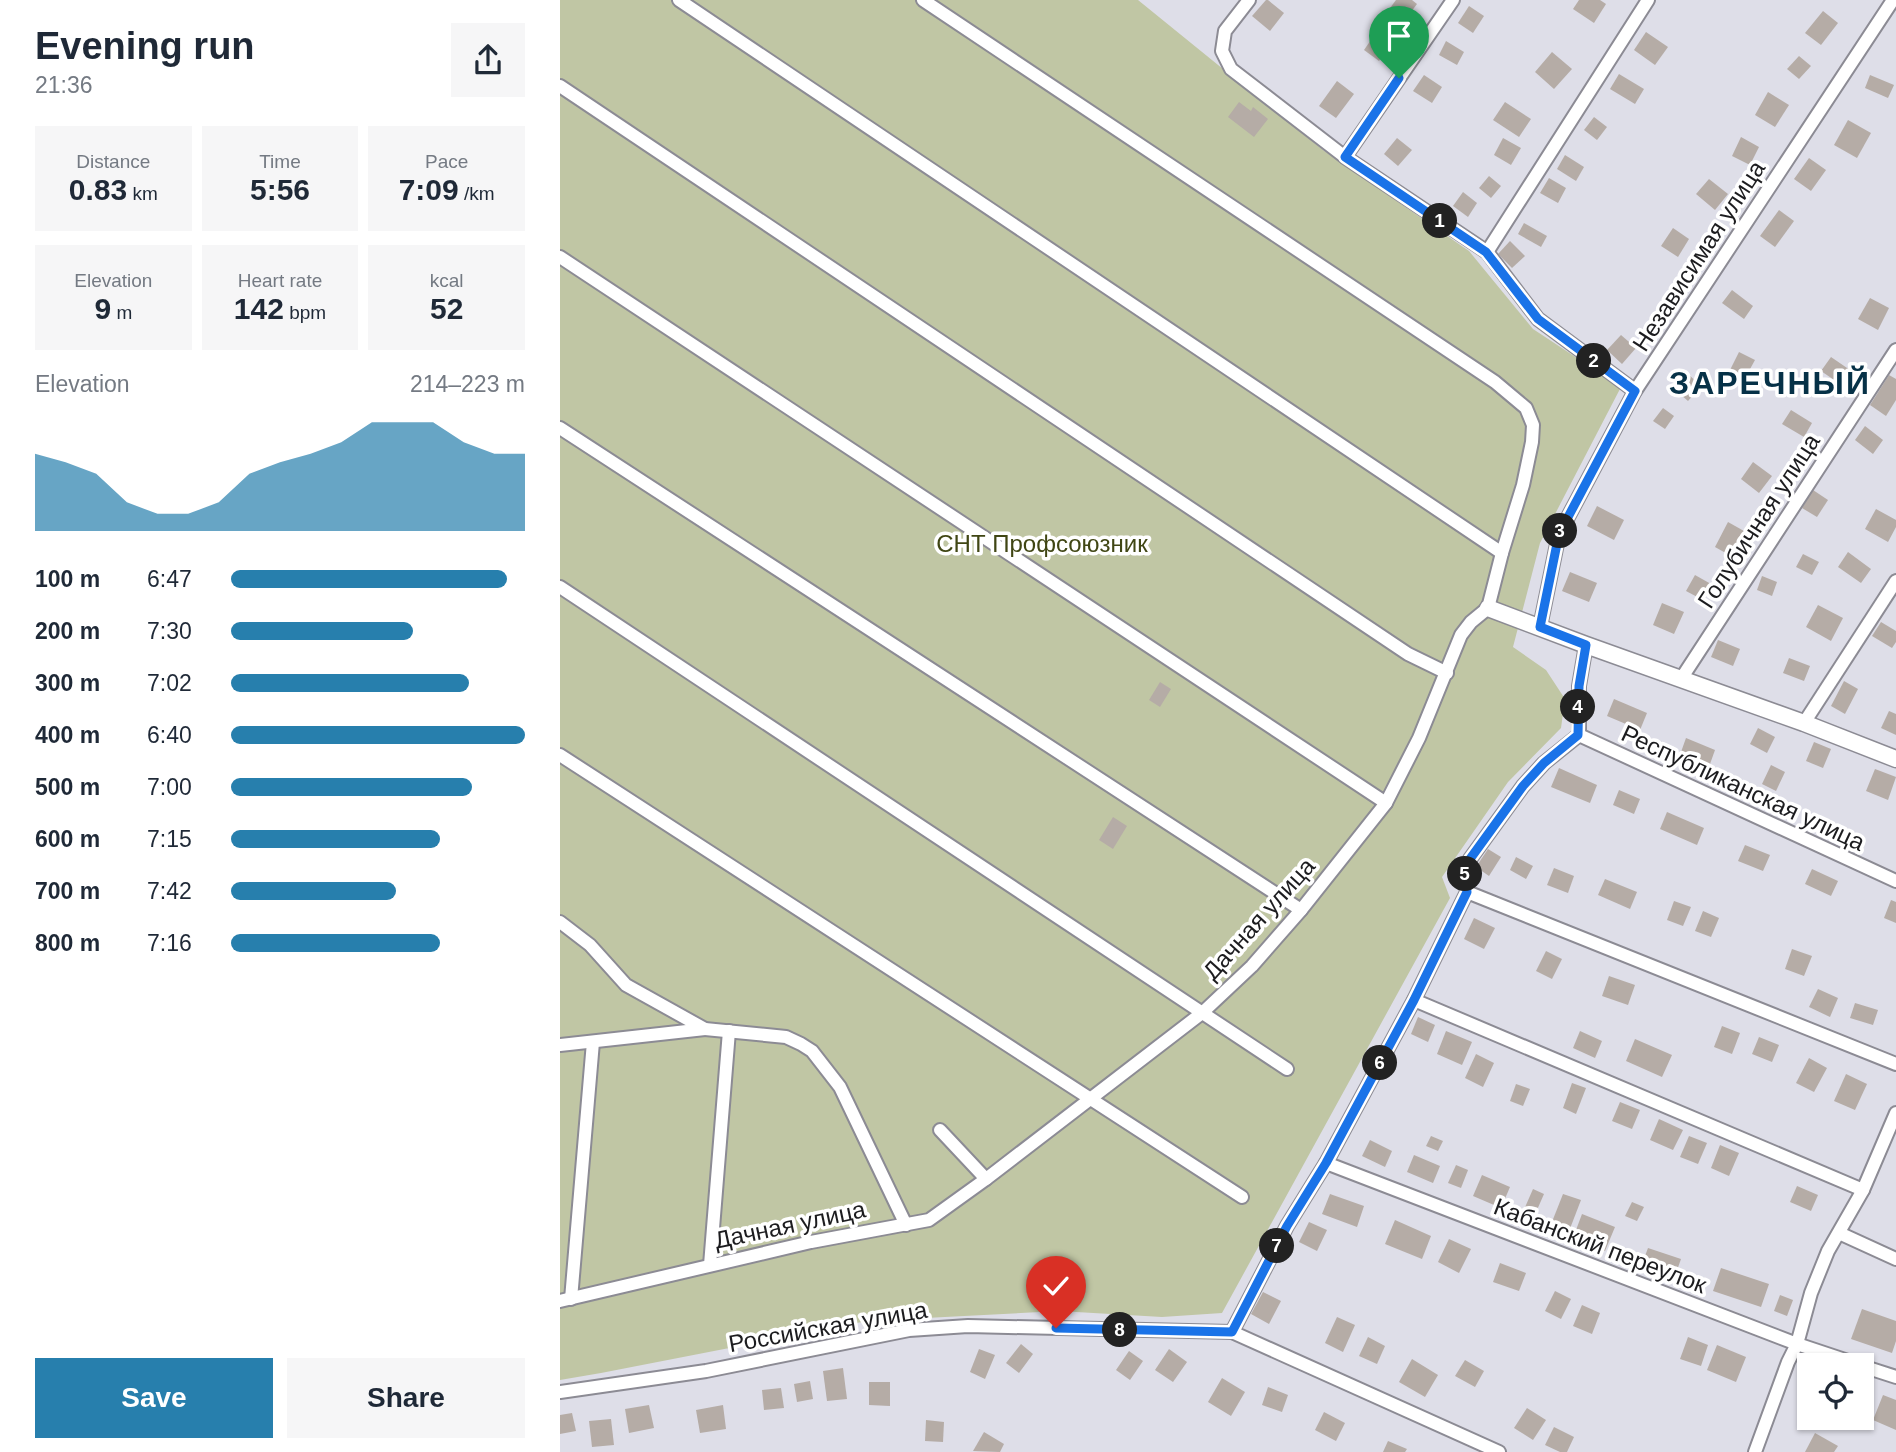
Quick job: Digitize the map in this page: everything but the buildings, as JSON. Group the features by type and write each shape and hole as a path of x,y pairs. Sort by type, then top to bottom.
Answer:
{"street":[{"path":"680,0 1502,553"},
{"path":"923,0 1495,382 1526,408 1533,425 1524,485 1488,608 1896,759"},
{"path":"1248,0 1225,31 1222,51 1231,69 1345,157 1486,252 1538,319 1635,391"},
{"path":"1345,157 1453,0"},
{"path":"1486,252 1648,0"},
{"name":"Независимая улица","path":"1540,627 1559,534 1635,391 1893,0"},
{"path":"560,86 1396,647 1447,673"},
{"path":"560,257 1386,803"},
{"name":"Голубичная улица","path":"1681,679 1896,350"},
{"path":"560,428 1301,910"},
{"path":"1804,723 1896,581"},
{"path":"560,587 1287,1069"},
{"name":"Дачная улица","path":"566,1300 811,1242 929,1220 986,1179 1202,1013 1252,966 1301,910 1386,803 1419,738 1461,635 1471,622 1488,608"},
{"path":"1232,1332 1287,1226 1326,1163 1414,1000 1467,892 1465,877 1470,859 1523,786 1544,763 1578,735 1579,686 1586,645"},
{"name":"Республиканская улица","path":"1578,735 1896,881"},
{"path":"560,755 1242,1197"},
{"path":"1467,892 1896,1064"},
{"path":"560,922 590,944 626,985 705,1029"},
{"path":"1414,1000 1863,1190"},
{"path":"560,1045 705,1029 786,1037 801,1044 811,1051 840,1087 906,1225"},
{"path":"710,1265 729,1031"},
{"path":"566,1300 593,1042"},
{"path":"1755,1452 1797,1344 1811,1293 1828,1251 1863,1190 1896,1113"},
{"path":"940,1130 986,1179"},
{"name":"Кабанский переулок","path":"1326,1163 1824,1353"},
{"path":"1839,1233 1896,1259"},
{"name":"Российская улица","path":"560,1392 706,1371 909,1330 968,1326 1232,1332 1499,1452"},
{"name":"Кабанский переулок","path":"1874,1369 1896,1377"}],"green space":[{"name":"СНТ Профсоюзник","path":"560,0 1138,0 1323,150 1469,251 1533,329 1621,387 1540,543 1513,647 1546,670 1565,699 1561,728 1508,782 1442,877 1450,898 1222,1313 1162,1317 1059,1311 867,1321 560,1380"}],"district":[{"name":"ЗАРЕЧНЫЙ","path":"1770,383"}],"route":[{"path":"1056,1328 1232,1332 1287,1226 1326,1163 1414,1000 1467,892 1465,877 1470,859 1523,786 1544,763 1578,735 1579,686 1586,645 1540,627 1559,534 1635,391 1538,319 1486,252 1345,157 1399,78"}]}
